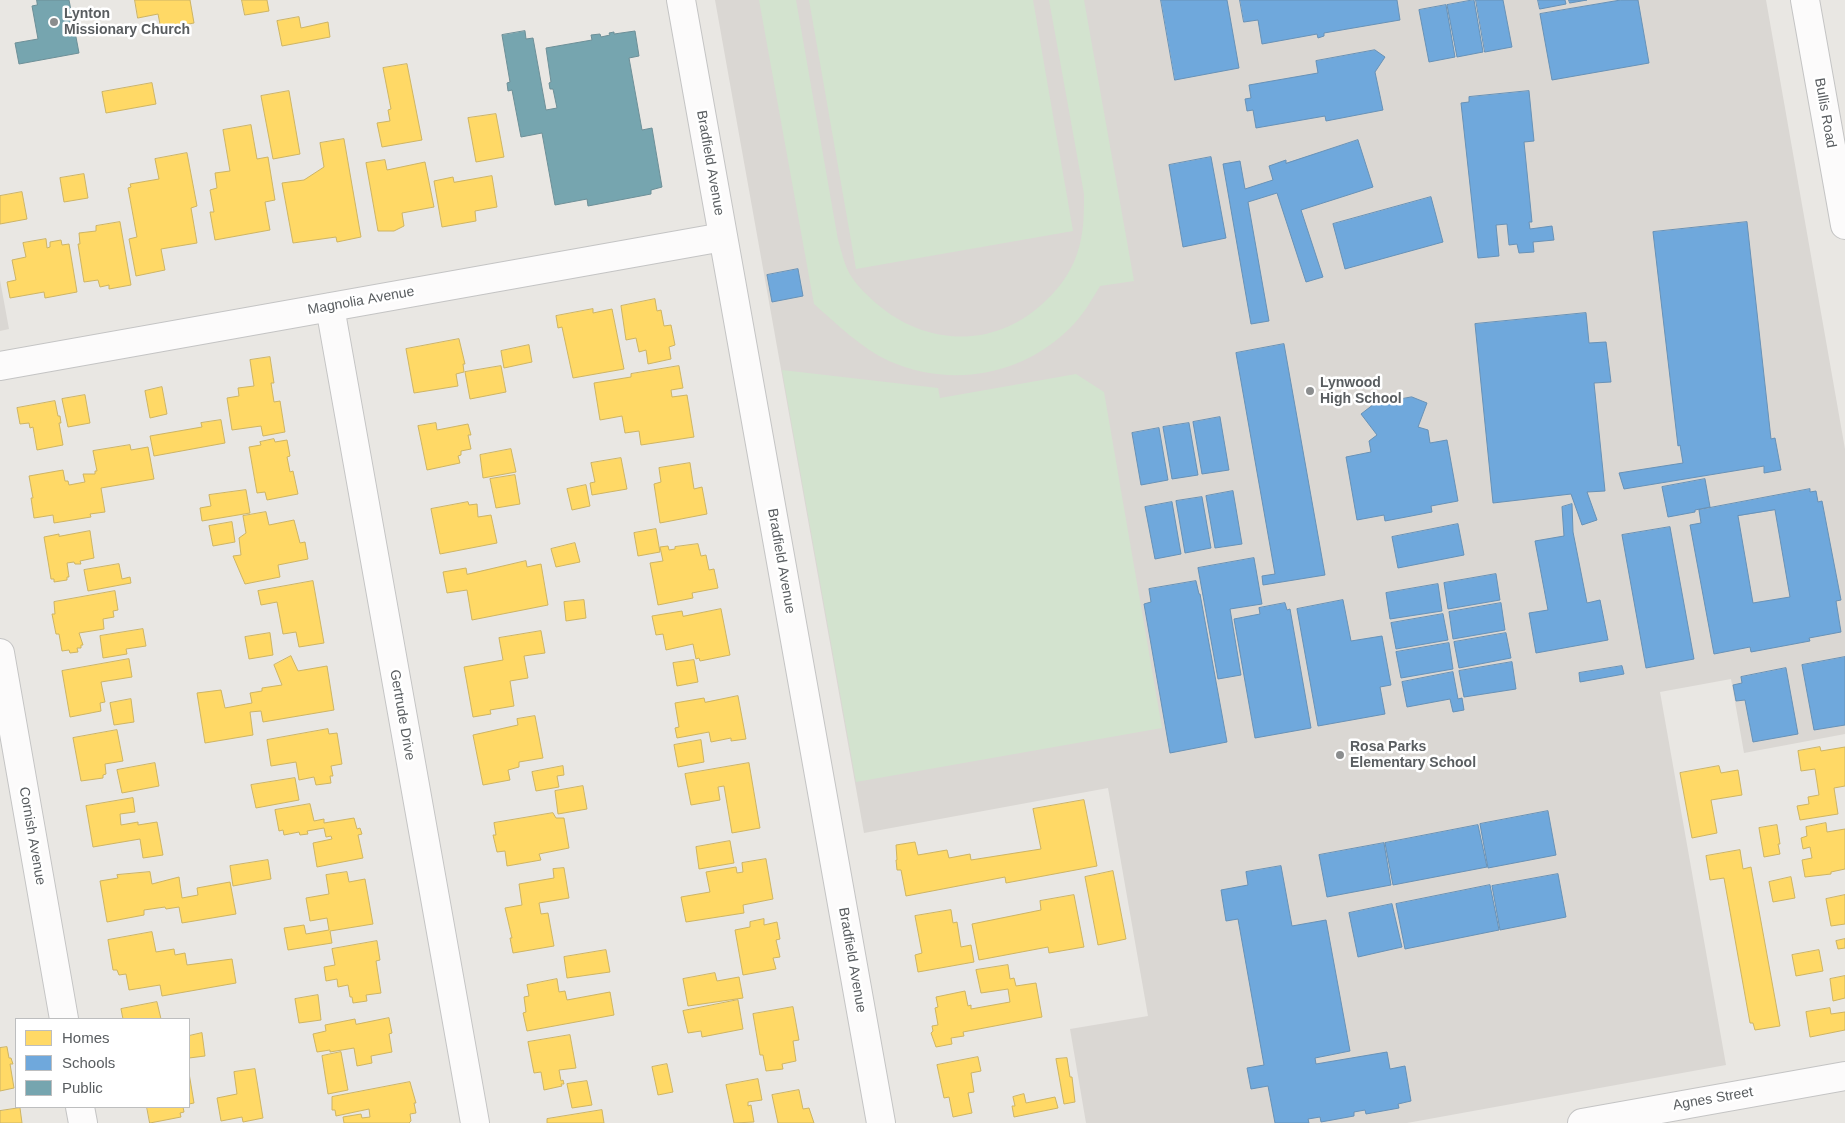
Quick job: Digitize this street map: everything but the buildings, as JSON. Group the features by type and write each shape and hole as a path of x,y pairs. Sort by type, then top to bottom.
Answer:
{"street":[{"name":"Bradfield Avenue","path":"681,0 880,1123"},
{"name":"Bullis Road","path":"1805,0 1845,225"},
{"name":"Magnolia Avenue","path":"0,366 723,237"},
{"name":"Gertrude Drive","path":"330,307 475,1123"},
{"name":"Cornish Avenue","path":"0,654 64,1018"},
{"name":"Agnes Street","path":"1582,1123 1845,1076"},
{"path":"80,1108 82,1123"}],"shaded area":[{"name":"Lynwood High School","path":"715,0 1766,0 1845,449 1845,734 1744,753 1731,679 1660,692 1726,1065 1407,1123 1086,1123 1070,1029 1148,1016 1108,788 864,833"},
{"path":"0,280 9,329 0,331"}],"green space":[{"path":"759,0 796,0 838,240 851,276 870,298 896,318 916,328 937,334 958,336 980,335 1001,330 1021,320 1052,295 1071,269 1077,254 1084,217 1084,194 1049,0 1084,0 1134,281 1100,286 1078,319 1050,345 1029,358 1007,367 984,373 961,375 937,374 913,369 889,361 859,343 814,304"},
{"path":"809,0 1033,0 1073,231 856,269"},
{"path":"782,370 938,388 940,398 1076,374 1104,392 1162,728 856,782"}],"place":[{"name":"Lynton Missionary Church","path":"54,22"},
{"name":"Lynwood High School","path":"1310,391"},
{"name":"Rosa Parks Elementary School","path":"1340,755"}]}
